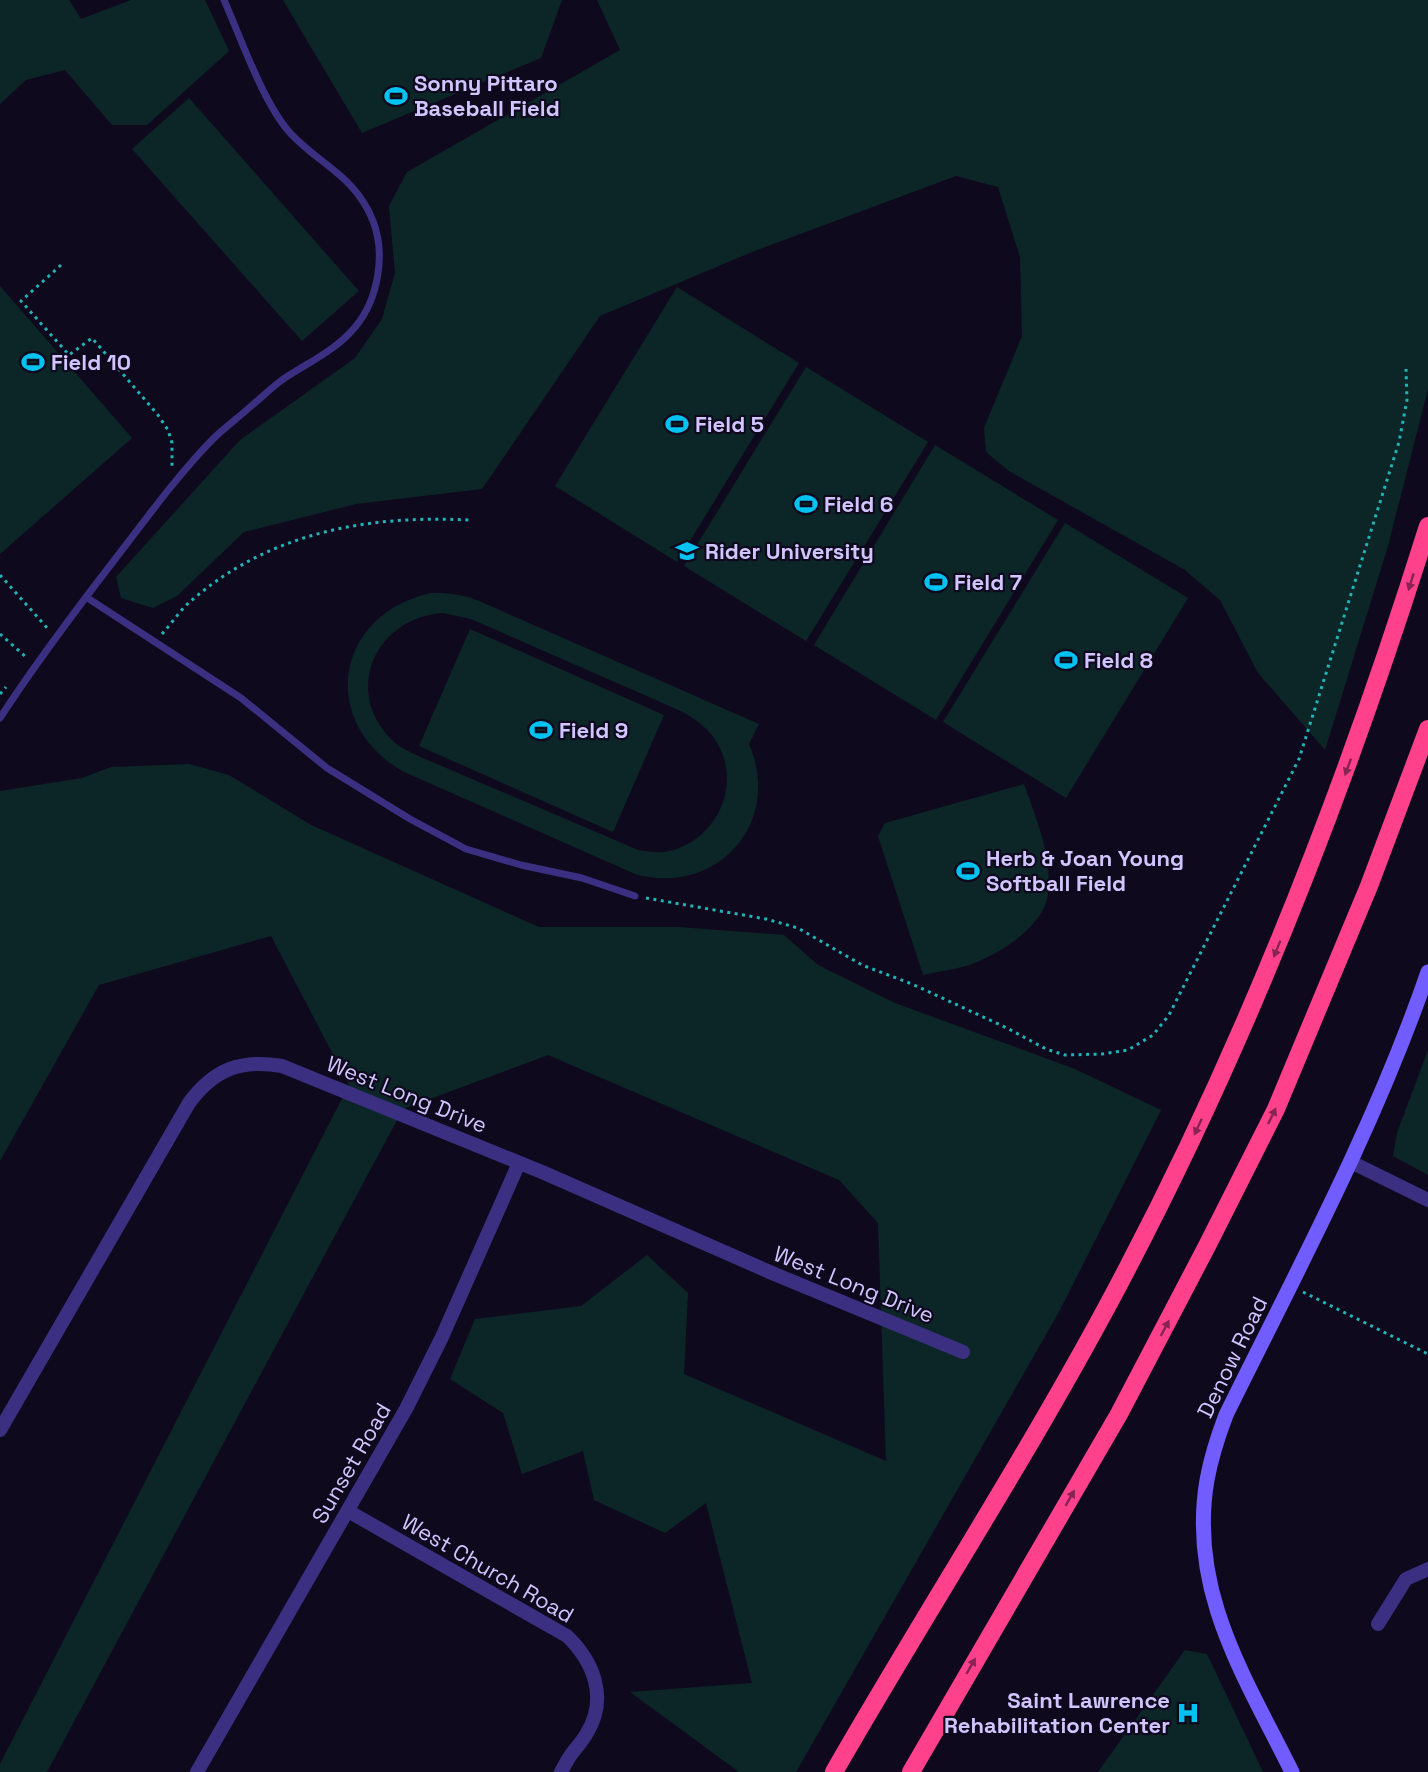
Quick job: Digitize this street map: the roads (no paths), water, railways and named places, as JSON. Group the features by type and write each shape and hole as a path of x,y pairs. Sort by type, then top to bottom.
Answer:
{"highway":[{"path":"834,1772 1064,1385 1128,1267 1190,1144 1270,967 1320,842 1378,681 1428,526"},
{"path":"911,1772 1119,1414 1208,1246 1276,1109 1369,886 1428,729"}],"street":[{"name":"Denow Road","path":"1292,1772 1216,1612 1204,1550 1203,1516 1207,1481 1226,1415 1351,1162 1389,1077 1428,972"},
{"name":"West Long Drive","path":"0,1430 189,1103 199,1089 213,1077 245,1064 264,1063 282,1066 519,1163 772,1273 963,1352"},
{"path":"1351,1162 1428,1200"},
{"name":"Sunset Road","path":"197,1772 406,1409 442,1337 519,1163"},
{"name":"West Church Road","path":"348,1511 567,1636 579,1648 589,1662 596,1681 595,1716 588,1733 561,1772"},
{"path":"1378,1624 1406,1579 1428,1569"}],"lane":[{"path":"0,718 86,597 176,480 213,439 280,381 338,344 356,325 369,305 378,279 379,250 374,222 359,194 340,173 292,135 278,117 224,0"},
{"path":"86,597 241,698 327,768 410,819 466,849 521,866 582,878 635,896"}],"place":[{"name":"Sonny Pittaro Baseball Field","path":"396,96"},
{"name":"Field 10","path":"33,362"},
{"name":"Field 5","path":"677,424"},
{"name":"Field 6","path":"806,504"},
{"name":"Rider University","path":"687,551"},
{"name":"Field 7","path":"936,582"},
{"name":"Field 8","path":"1066,660"},
{"name":"Field 9","path":"541,730"},
{"name":"Herb & Joan Young Softball Field","path":"968,871"},
{"name":"Saint Lawrence Rehabilitation Center","path":"1188,1713"}]}
